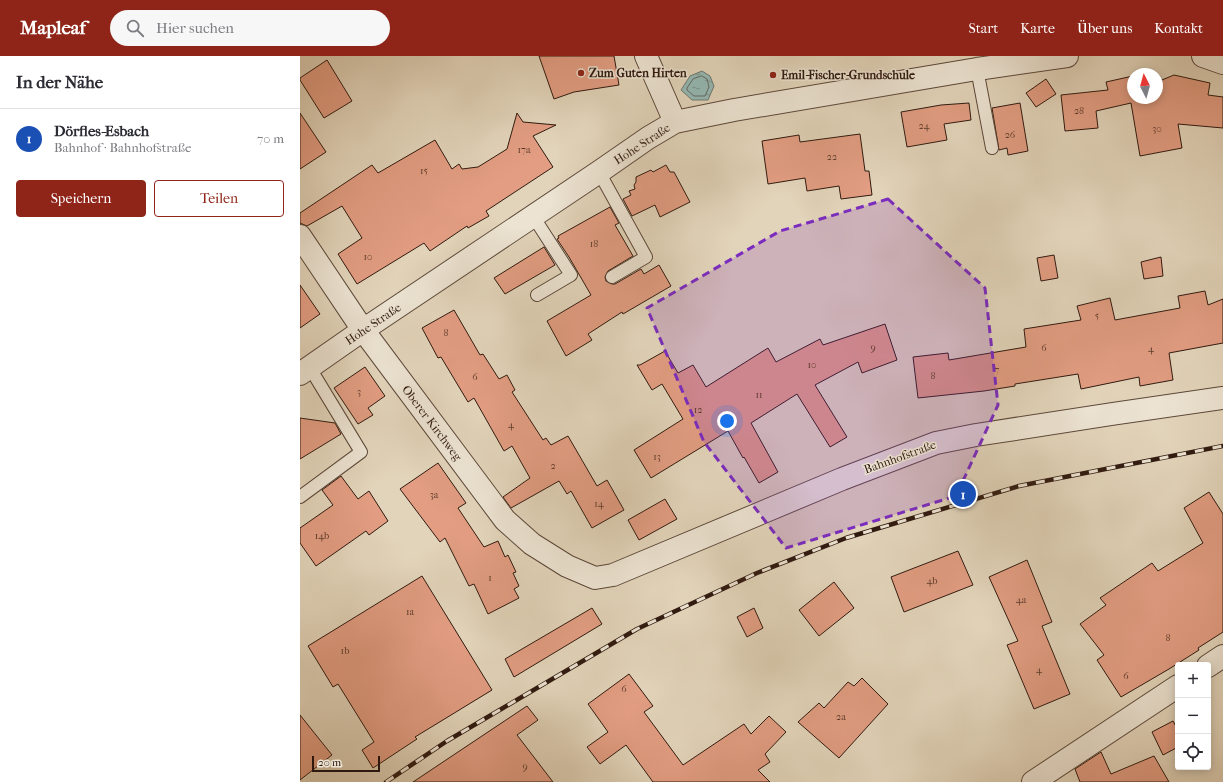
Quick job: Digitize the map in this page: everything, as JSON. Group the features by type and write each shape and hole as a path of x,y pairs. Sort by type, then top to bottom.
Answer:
{"street":[{"path":"646,56 675,122"},
{"name":"Hohe Straße","path":"305,371 363,330 648,138 675,122 734,110 976,69 1067,56"},
{"path":"1203,56 1223,63"},
{"name":"Oberer Kirchweg","path":"300,236 363,330 505,520 532,544 567,566 595,578"},
{"name":"Bahnhofstraße","path":"595,578 614,575 842,479 936,444 976,435 1223,398"},
{"path":"1211,664 1223,656"},
{"path":"1032,782 1175,688"}],"lane":[{"path":"976,69 992,148"},
{"path":"599,172 646,257 612,277"},
{"path":"533,216 570,275 537,295"},
{"path":"300,497 361,452 305,371"}],"highlighted area":[{"path":"888,199 985,288 998,405 956,496 786,548 704,442 647,308 780,231"}],"water":[{"path":"702,71 710,76 714,86 708,100 692,100 681,90 690,76"}],"building":[{"name":"Zum Guten Hirten","path":"539,56 614,56 619,85 574,92 554,99"},
{"path":"327,60 352,101 324,118 300,78"},
{"path":"1174,75 1210,83 1208,95 1223,97 1223,128 1178,124 1182,148 1140,156 1131,104 1163,104 1163,80"},
{"path":"1127,77 1127,104 1096,111 1098,128 1065,131 1061,95 1108,90 1106,82"},
{"path":"1046,79 1056,94 1036,107 1026,93"},
{"path":"969,103 971,120 944,124 947,140 907,147 901,112 941,105"},
{"path":"1020,103 1028,151 1008,155 1007,148 999,150 992,108"},
{"path":"300,113 326,152 300,169"},
{"path":"517,113 523,122 556,125 533,136 553,167 486,211 489,216 468,228 467,226 430,251 424,243 357,284 338,254 362,238 342,206 307,226 300,223 300,213 372,165 378,173 435,140 452,169 459,164 462,169 478,167 507,149"},
{"path":"860,134 865,171 869,171 872,195 841,199 839,186 807,191 805,178 768,184 762,141 799,135 800,142"},
{"path":"666,165 670,172 674,172 690,202 660,217 655,205 632,216 623,199 631,195 629,191 635,189 634,185 636,182 636,177 651,170 653,172"},
{"path":"610,207 619,223 615,225 633,256 608,271 605,277 606,281 615,284 641,269 644,274 659,265 671,286 623,314 622,312 588,334 592,340 566,356 547,321 591,295 557,239 559,238 558,236"},
{"path":"544,247 555,265 505,294 494,278"},
{"path":"1054,255 1058,278 1041,281 1037,258"},
{"path":"1161,257 1163,276 1144,279 1141,262"},
{"path":"300,285 320,314 300,328"},
{"path":"1205,291 1208,305 1223,299 1223,343 1169,353 1173,380 1140,386 1139,377 1081,389 1078,374 1015,384 1015,386 984,391 918,398 913,357 948,353 949,360 1026,347 1024,329 1081,320 1077,306 1110,298 1115,320 1180,308 1178,296"},
{"path":"454,310 480,355 483,354 499,379 507,375 515,390 512,392 543,440 546,438 551,445 568,436 597,486 607,480 624,510 592,528 571,491 567,494 559,481 511,508 503,497 530,478 512,446 504,451 474,398 468,402 441,357 438,358 422,328"},
{"path":"885,324 897,360 862,373 858,362 815,385 847,437 830,447 797,394 751,423 778,472 759,483 728,431 651,478 634,450 683,419 662,384 652,390 637,365 640,365 665,351 678,373 693,365 706,387 768,348 776,362 820,339 823,345"},
{"path":"365,367 385,396 368,408 373,415 358,424 334,388"},
{"path":"300,418 335,423 341,434 300,459"},
{"path":"438,463 466,503 458,508 484,547 498,541 505,557 508,555 516,572 513,573 519,586 514,589 519,598 488,614 474,584 469,586 445,538 440,542 400,489"},
{"path":"341,476 358,499 369,491 388,521 369,535 366,531 316,566 300,543 300,528 333,505 322,490"},
{"path":"1209,492 1223,514 1223,632 1198,648 1199,650 1180,662 1175,662 1175,665 1121,697 1097,660 1104,655 1080,624 1106,605 1100,598 1152,563 1158,571 1203,543 1184,508"},
{"path":"665,499 677,519 639,540 628,520"},
{"path":"958,551 973,585 904,612 891,577"},
{"path":"1027,560 1052,622 1042,626 1070,694 1034,709 1007,645 1018,641 989,577"},
{"path":"422,576 492,690 415,737 417,739 373,768 362,750 374,742 338,684 333,687 308,646"},
{"path":"834,582 854,608 819,636 799,610"},
{"path":"592,608 602,624 514,677 505,659"},
{"path":"754,608 763,628 747,637 737,617"},
{"path":"629,674 653,706 644,712 683,765 744,724 751,734 769,716 786,732 765,754 770,762 758,770 770,782 653,782 626,745 600,764 587,747 608,732 588,704"},
{"path":"862,678 888,704 839,758 798,722 819,703 824,708 848,682 854,686"},
{"path":"527,706 538,720 517,735 553,782 413,782"},
{"path":"300,715 332,755 300,780"},
{"path":"1173,721 1175,725 1175,749 1163,755 1152,732"},
{"path":"1101,752 1111,774 1154,756 1169,782 1080,782 1075,769"}],"railway":[{"path":"386,782 447,741 637,629 757,573 846,538 1019,486 1223,446"}],"place":[{"name":"Zum Guten Hirten","path":"581,73"},
{"name":"Emil-Fischer-Grundschule","path":"773,75"},
{"name":"Dörfles-Esbach","path":"963,494"}]}
